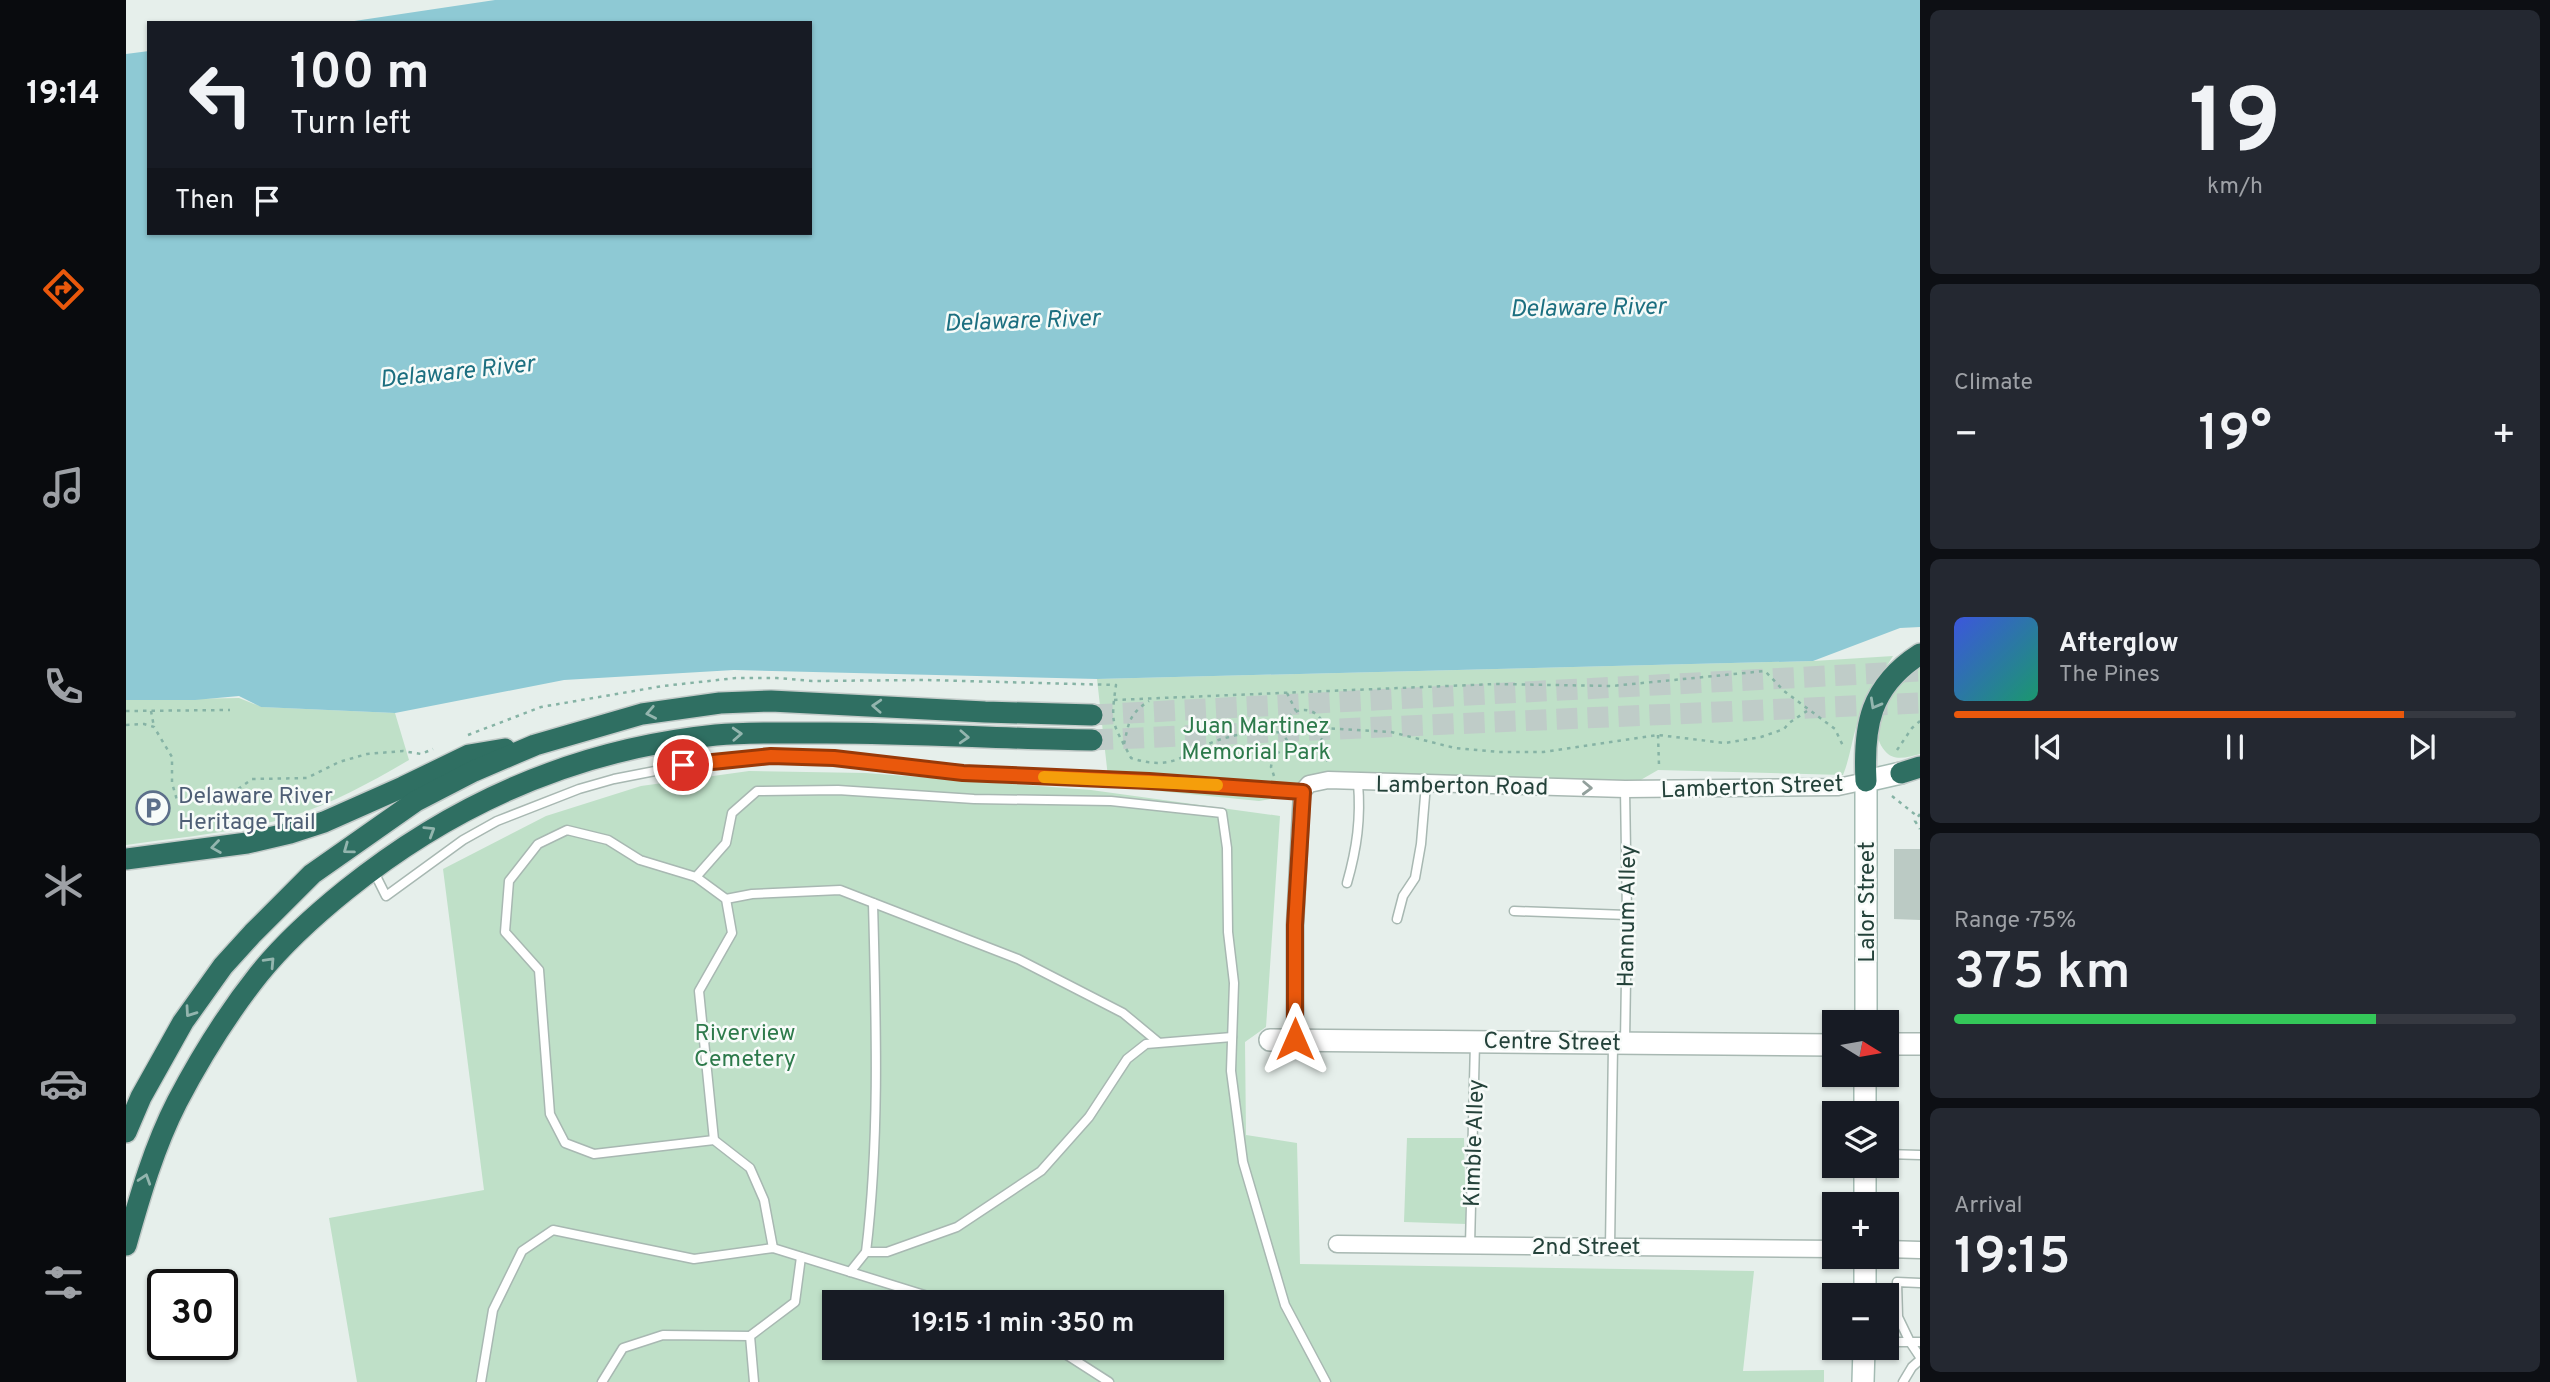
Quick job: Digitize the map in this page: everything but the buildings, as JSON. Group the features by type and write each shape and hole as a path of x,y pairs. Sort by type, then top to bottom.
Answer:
{"highway":[{"path":"1866,781 1864,749 1869,715 1890,677 1920,654"},
{"path":"126,1132 169,1044 223,966 312,874 416,801 474,771 535,745 642,714 720,703 784,702 1092,715"},
{"path":"126,1245 144,1181 177,1101 224,1023 260,974 309,922 373,869 489,797 590,759 685,738 748,733 872,733 1092,740"},
{"path":"126,859 247,843 290,833 324,822 469,755 535,745"}],"street":[{"name":"Lamberton Street","path":"1625,789 1838,787 1914,770"},
{"name":"Lamberton Road","path":"1298,791 1309,783 1328,780 1625,789"},
{"name":"Lalor Street","path":"1866,781 1866,1010"},
{"path":"1295,1039 1298,791"},
{"name":"Centre Street","path":"1270,1040 1822,1045"},
{"path":"1899,1044 1920,1044"},
{"name":"2nd Street","path":"1337,1244 1822,1249"},
{"path":"1899,1249 1920,1250"},
{"path":"1864,1360 1864,1382"}],"lane":[{"path":"373,869 386,896 463,840 497,821 540,803 614,779 706,761 744,758 834,758 963,773 1298,791"},
{"path":"1347,883 1358,839 1358,783"},
{"path":"1397,919 1403,896 1415,878 1426,784"},
{"name":"Hannum Alley","path":"1610,1247 1619,1042 1628,915 1625,789"},
{"path":"695,877 726,843 732,813 757,791 838,790 974,799 1111,801 1222,813 1227,848 1228,932 1234,983 1231,1071 1243,1162 1285,1305 1326,1382"},
{"path":"714,1140 699,991 732,933 726,899 695,877 640,860 608,841 566,830 538,844 509,881 505,932 538,970 550,1114 565,1143 594,1154 714,1140 750,1168 764,1200 773,1248"},
{"path":"726,899 752,894 841,890 1018,959 1123,1013 1158,1043"},
{"path":"850,1272 866,1252 873,1192 876,1015 873,903"},
{"path":"1514,911 1628,915"},
{"path":"866,1252 887,1252 957,1227 1041,1171 1090,1117 1127,1059 1146,1044 1232,1037"},
{"name":"Kimble Alley","path":"1470,1245 1475,1040"},
{"path":"1899,1154 1920,1155"},
{"path":"481,1382 493,1310 522,1251 554,1230 694,1259 773,1248 908,1290"},
{"path":"602,1382 623,1348 663,1335 750,1336 795,1302 801,1257"},
{"path":"1903,1382 1920,1358 1898,1317 1897,1282 1920,1283"},
{"path":"750,1336 754,1382"},
{"path":"1899,1342 1920,1342"},
{"path":"1075,1360 1109,1382"}],"path":[{"path":"1114,700 1495,684 1612,686 1765,671 1784,691 1835,729 1844,748"},
{"path":"460,738 541,707 663,686 736,678 1116,685 1112,721 1118,737 1131,758 1146,763 1175,762 1208,744 1228,737 1284,732"},
{"path":"1287,693 1296,711"},
{"path":"1124,744 1134,711 1150,700"},
{"path":"126,712 230,710"},
{"path":"1308,710 1314,713 1324,728 1317,745 1304,750 1292,746 1284,732 1286,719 1296,711 1308,710"},
{"path":"1324,728 1391,732 1455,748 1499,752 1555,751 1658,735 1725,743 1745,740 1784,729 1808,710"},
{"path":"150,711 154,727 172,757 172,783 177,800 234,792 252,779 307,778 339,762 367,754 403,751 421,754 434,749"},
{"path":"1897,750 1920,721"},
{"path":"126,724 154,727"},
{"path":"1658,735 1659,765"},
{"path":"1317,745 1326,754 1328,769"},
{"path":"1292,746 1273,755 1271,766 1278,785 1298,791"},
{"path":"1892,796 1918,815 1915,824 1920,829"}],"green space":[{"name":"Juan Martinez Memorial Park","path":"1893,656 1862,711 1843,775 1658,770 1625,789 1358,783 1259,801 1109,786 1097,679 1813,661"},
{"path":"1920,663 1920,754 1893,757 1885,751 1879,739 1877,727 1880,715 1893,692"},
{"path":"239,698 262,707 395,713 409,760 337,798 292,816 231,831 126,845 126,700"},
{"name":"Riverview Cemetery","path":"749,771 866,773 1091,790 1280,816 1266,1027 1245,1042 1246,1135 1297,1143 1300,1264 1754,1271 1743,1371 1824,1370 1824,1382 357,1382 329,1218 484,1190 443,869 546,816 641,786"},
{"path":"1407,1138 1464,1138 1466,1224 1404,1222"}],"water":[{"name":"Delaware River","path":"495,0 1920,0 1920,627 1900,628 1813,661 1097,679 734,670 564,680 395,713 261,707 239,696 195,700 126,700 126,54 147,51 147,235 812,235 812,21 354,21"}],"tunnel":[{"path":"1092,715 1920,671"},
{"path":"1092,740 1920,703"}],"slow traffic":[{"path":"1044,777 1217,785"}],"place":[{"name":"Delaware River Heritage Trail","path":"153,808"}],"route":[{"path":"683,765 771,756 834,758 963,773 1149,781 1303,792 1295,925 1295,1039"}]}
